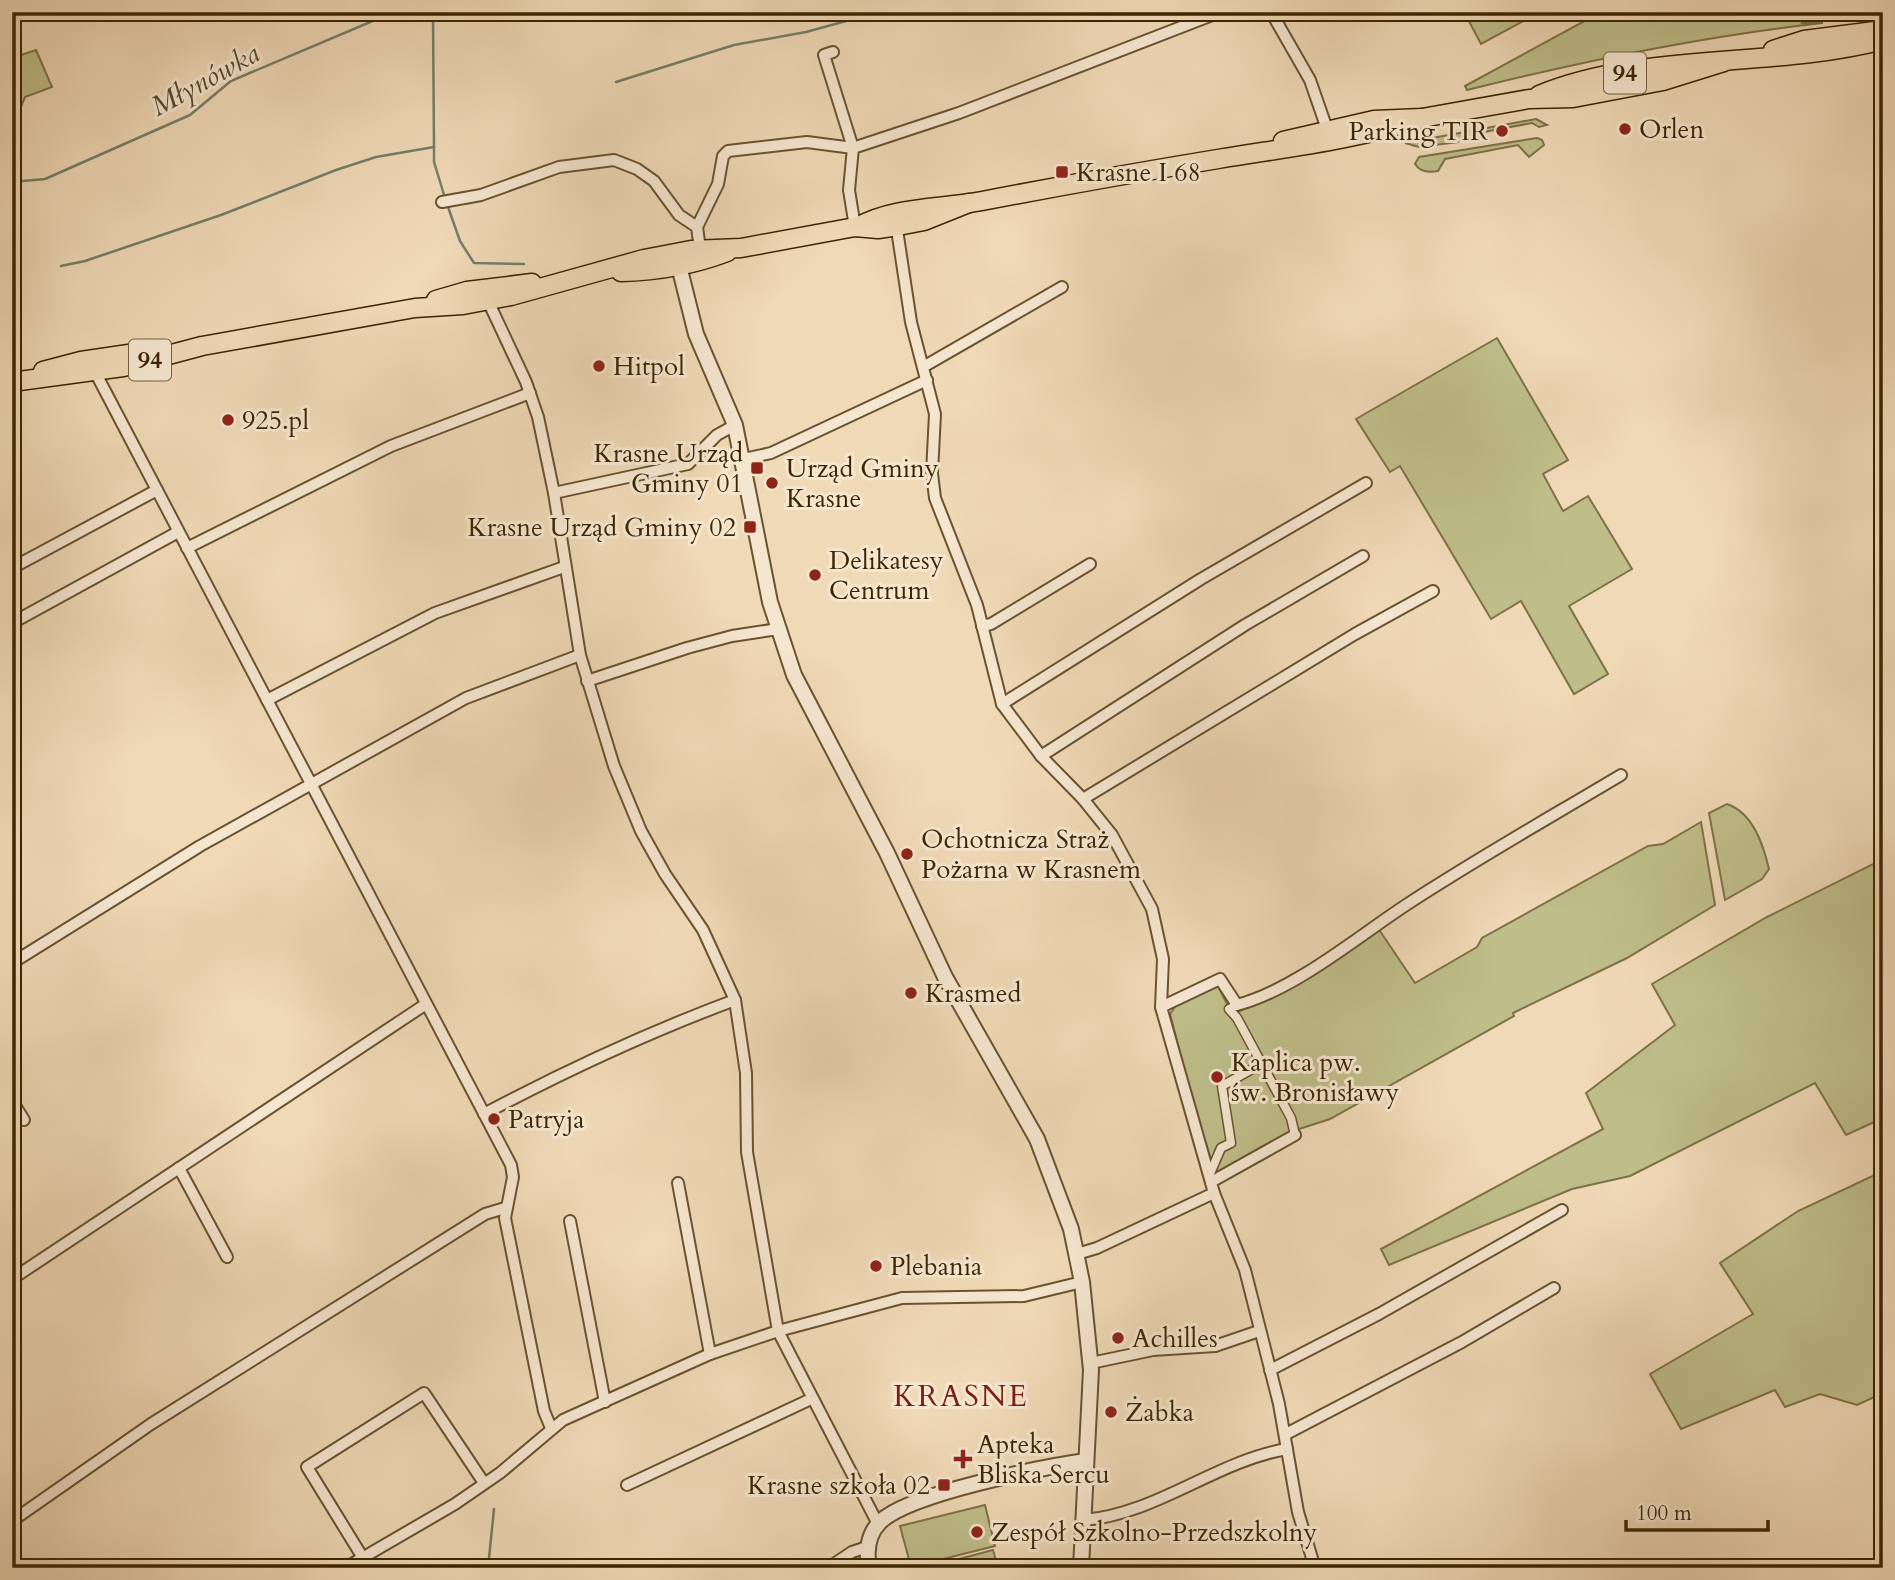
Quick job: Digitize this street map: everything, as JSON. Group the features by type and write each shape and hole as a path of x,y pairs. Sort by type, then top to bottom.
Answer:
{"main road":[{"name":"94","path":"1750,58 1804,40 1883,30"},
{"name":"94","path":"1230,157 1327,129 1374,120 1422,118 1529,99 1573,98 1663,82 1724,62 1807,55 1883,40"},
{"name":"94","path":"604,272 646,271 679,266 741,247 856,227 882,215 969,203 1230,157 1328,144 1376,133 1422,118"},
{"name":"94","path":"856,227 878,229 924,221 969,203"},
{"name":"94","path":"12,381 97,372 202,346 415,307 488,301 660,256 696,249 741,247"},
{"name":"94","path":"415,307 467,291 509,284 553,282"},
{"name":"94","path":"12,381 81,361 202,346"}],"street":[{"path":"679,266 696,249 698,227 712,200 723,156 728,151 807,142 853,148 958,113 1220,12"},
{"path":"1272,12 1310,80 1327,129"},
{"path":"833,52 824,55 853,148 849,190 856,227"},
{"path":"442,202 481,195 559,167 614,160 637,169 654,181 679,215 698,227"},
{"path":"898,226 918,209"},
{"path":"882,215 891,218 898,226 908,303 935,414 932,473 934,498 977,605 1002,704 1041,756 1083,799 1129,862 1152,909 1163,959 1161,1007 1211,1184 1245,1270 1286,1434 1298,1512 1315,1568"},
{"path":"660,256 679,266 696,334 735,425 744,459 770,602 803,695 886,850 945,977 1037,1139 1067,1218 1082,1282 1091,1363 1081,1568"},
{"path":"488,301 498,289 509,284"},
{"path":"923,367 1062,287"},
{"path":"467,291 488,301 530,394 554,493 580,655 614,766 641,831 665,874 703,930 735,1000 746,1073 747,1152 778,1331 878,1524"},
{"path":"97,372 114,355"},
{"path":"81,361 97,372 178,532 511,1165 512,1188 505,1208 544,1411 551,1428"},
{"path":"744,459 771,453 927,380"},
{"path":"187,548 391,446 530,394"},
{"path":"554,493 688,464 717,435 735,425"},
{"path":"1002,704 1200,579 1366,483"},
{"path":"12,568 157,490"},
{"path":"12,623 178,532"},
{"path":"1041,756 1245,625 1363,556"},
{"path":"982,626 991,624 1090,564"},
{"path":"267,700 435,612 564,567"},
{"path":"1083,799 1355,634 1433,591"},
{"path":"587,681 687,648 732,636 778,629"},
{"path":"12,963 145,878 310,783 466,698 580,655"},
{"path":"1077,1254 1097,1248 1295,1135 1291,1118 1237,1018 1229,1009 1280,986 1454,874 1621,775"},
{"path":"1161,1007 1220,979 1237,1005"},
{"path":"484,1114 572,1069 681,1020 735,1000"},
{"path":"12,1279 426,1004"},
{"path":"1211,1184 1221,1147 1231,1143 1222,1086 1261,1064"},
{"path":"12,1101 24,1120"},
{"path":"178,1168 227,1257"},
{"path":"678,1183 710,1354"},
{"path":"12,1521 68,1479 163,1417 485,1214 505,1208"},
{"path":"1270,1370 1379,1314 1562,1210"},
{"path":"570,1221 605,1402"},
{"path":"345,1568 422,1526 523,1454 551,1428 710,1354 778,1331 902,1298 1024,1296 1082,1282"},
{"path":"1286,1434 1437,1355 1554,1288"},
{"path":"1091,1363 1153,1350 1215,1346 1259,1331"},
{"path":"363,1558 307,1467 424,1393 484,1483"},
{"path":"627,1485 811,1399"},
{"path":"1084,1520 1106,1518 1145,1505 1251,1458 1287,1449"},
{"path":"869,1568 867,1547 878,1524 912,1501 1086,1461"},
{"path":"828,1568 852,1552 867,1547"}],"shaded area":[{"path":"1464,12 1540,12 1481,44"},
{"path":"1601,12 1824,12 1801,23 1823,23 1644,50 1467,90 1465,86"},
{"path":"36,50 52,87 25,97 18,114 12,117 12,58"},
{"path":"1536,119 1547,125 1539,127 1532,123 1468,135 1458,142 1419,147 1405,143"},
{"path":"1537,138 1542,140 1544,145 1529,157 1518,145 1445,159 1438,171 1425,171 1415,164 1419,157"},
{"path":"1497,338 1568,460 1543,474 1563,511 1588,496 1632,569 1569,606 1608,674 1574,694 1521,601 1491,619 1400,466 1390,472 1356,419"},
{"path":"1727,804 1744,814 1756,830 1769,869 1762,879 1725,900 1709,813"},
{"path":"1701,822 1715,905 1627,958 1513,1013 1514,1016 1330,1119 1290,1132 1219,1173 1214,1168 1196,1115 1170,1014 1177,1004 1211,985 1218,986 1230,1010 1236,1013 1283,989 1378,928 1415,983 1477,947 1482,938 1648,846 1663,844"},
{"path":"1883,859 1883,1118 1846,1135 1815,1083 1630,1176 1572,1189 1389,1265 1381,1249 1603,1129 1586,1093 1675,1025 1652,984 1767,917"},
{"path":"1883,1171 1883,1393 1857,1405 1820,1394 1785,1407 1775,1390 1681,1429 1650,1374 1753,1314 1720,1263 1798,1211"},
{"path":"985,1505 995,1546 911,1567 900,1526"},
{"path":"993,1550 998,1568 957,1568 955,1560"}],"waterway":[{"name":"Młynówka","path":"430,18 459,12"},
{"path":"616,82 734,45 806,32 879,12"},
{"path":"61,266 85,261 221,215 376,157 434,147 433,18"},
{"name":"Młynówka","path":"12,182 45,179 190,115 231,81 375,20 419,19"},
{"path":"434,147 434,162 445,198"},
{"path":"447,204 460,241 474,263 524,264"},
{"path":"488,1568 494,1509"}],"place":[{"name":"Orlen","path":"1625,129"},
{"name":"Parking TIR","path":"1502,131"},
{"name":"Krasne I 68","path":"1062,172"},
{"name":"Hitpol","path":"599,366"},
{"name":"925.pl","path":"228,420"},
{"name":"Krasne Urząd Gminy 01","path":"757,468"},
{"name":"Urząd Gminy Krasne","path":"772,483"},
{"name":"Krasne Urząd Gminy 02","path":"750,527"},
{"name":"Delikatesy Centrum","path":"815,575"},
{"name":"Ochotnicza Straż Pożarna w Krasnem","path":"907,854"},
{"name":"Krasmed","path":"911,993"},
{"name":"Kaplica pw. św. Bronisławy","path":"1217,1077"},
{"name":"Patryja","path":"494,1119"},
{"name":"Plebania","path":"876,1266"},
{"name":"Achilles","path":"1118,1338"},
{"name":"Żabka","path":"1111,1412"},
{"name":"Apteka Bliska Sercu","path":"963,1459"},
{"name":"Krasne szkoła 02","path":"944,1485"},
{"name":"Zespół Szkolno-Przedszkolny","path":"977,1532"}],"district":[{"name":"KRASNE","path":"961,1396"}]}
